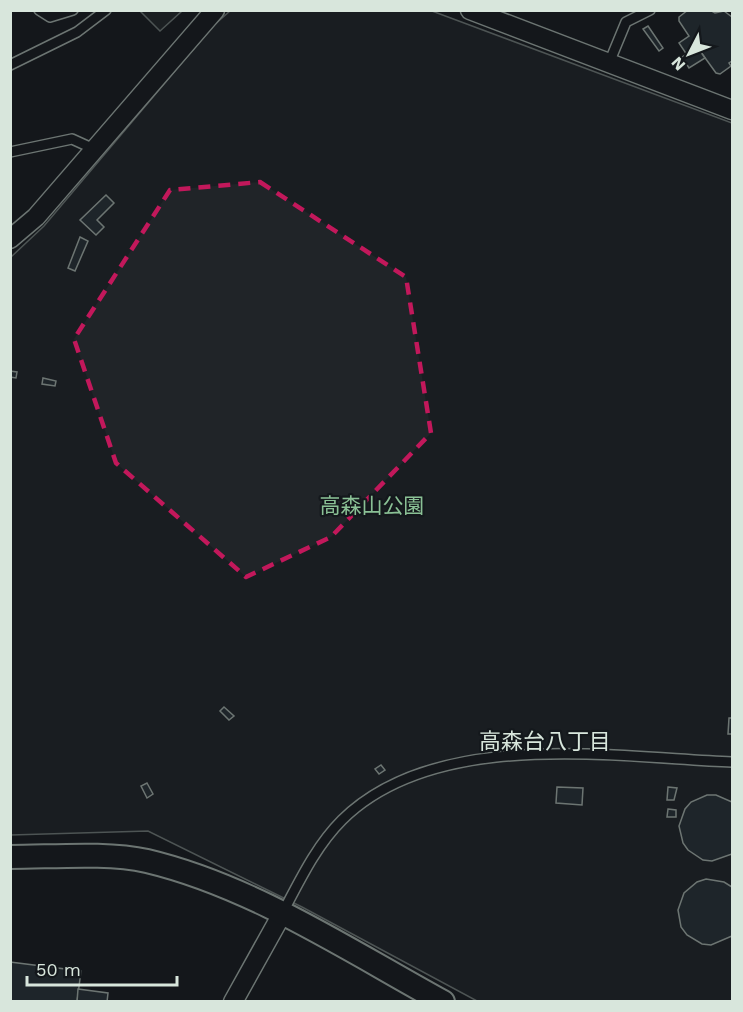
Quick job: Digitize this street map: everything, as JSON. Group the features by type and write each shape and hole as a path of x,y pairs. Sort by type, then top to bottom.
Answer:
{"street":[{"path":"10,239 36,217 215,10"},
{"path":"470,10 732,110"},
{"path":"10,857 82,856 145,861 208,880 282,914 442,1002"},
{"path":"232,1002 282,914"}],"lane":[{"path":"44,12 50,18 73,10"},
{"path":"10,65 77,32 106,10"},
{"path":"609,63 626,22 650,10"},
{"path":"10,152 72,139 94,149"},
{"path":"282,914 314,854 342,819 411,775 462,760 522,754 732,762"}],"highlighted area":[{"path":"260,182 406,277 431,433 331,537 246,577 116,463 74,339 170,190"}],"green space":[{"name":"高森山公園","path":"230,11 432,11 732,123 732,1001 477,1001 302,907 148,831 11,835 11,257 44,226 213,26"}],"shaded area":[{"path":"140,11 182,11 160,31"}],"building":[{"path":"688,10 710,10 715,13 724,11 732,17 732,61 729,63 731,66 720,74 716,73 698,48 687,55 679,43 689,36 679,21 679,17"},
{"path":"648,26 663,48 659,51 643,29"},
{"path":"698,48 705,58 689,68 682,57"},
{"path":"106,195 114,203 97,220 104,227 96,235 80,220"},
{"path":"80,237 88,241 75,271 68,268"},
{"path":"10,371 17,372 16,378 10,377"},
{"path":"43,378 56,381 55,386 42,384"},
{"path":"224,707 234,716 229,720 220,711"},
{"path":"729,718 732,718 732,734 728,734"},
{"path":"381,765 385,770 379,774 375,769"},
{"path":"147,783 153,794 147,798 141,786"},
{"path":"557,787 583,788 582,805 556,803"},
{"path":"668,787 677,788 674,800 667,800"},
{"path":"707,795 716,795 732,802 732,854 712,861 703,860 688,850 683,843 679,826 685,809 691,802"},
{"path":"668,809 676,810 676,817 667,817"},
{"path":"706,879 724,882 732,887 732,936 711,945 702,944 687,935 681,927 678,910 684,893 697,882"},
{"path":"10,962 81,971 77,1002 10,1002"},
{"path":"78,989 108,993 107,1002 77,1002"}],"district":[{"name":"高森台八丁目","path":"545,741"}]}
